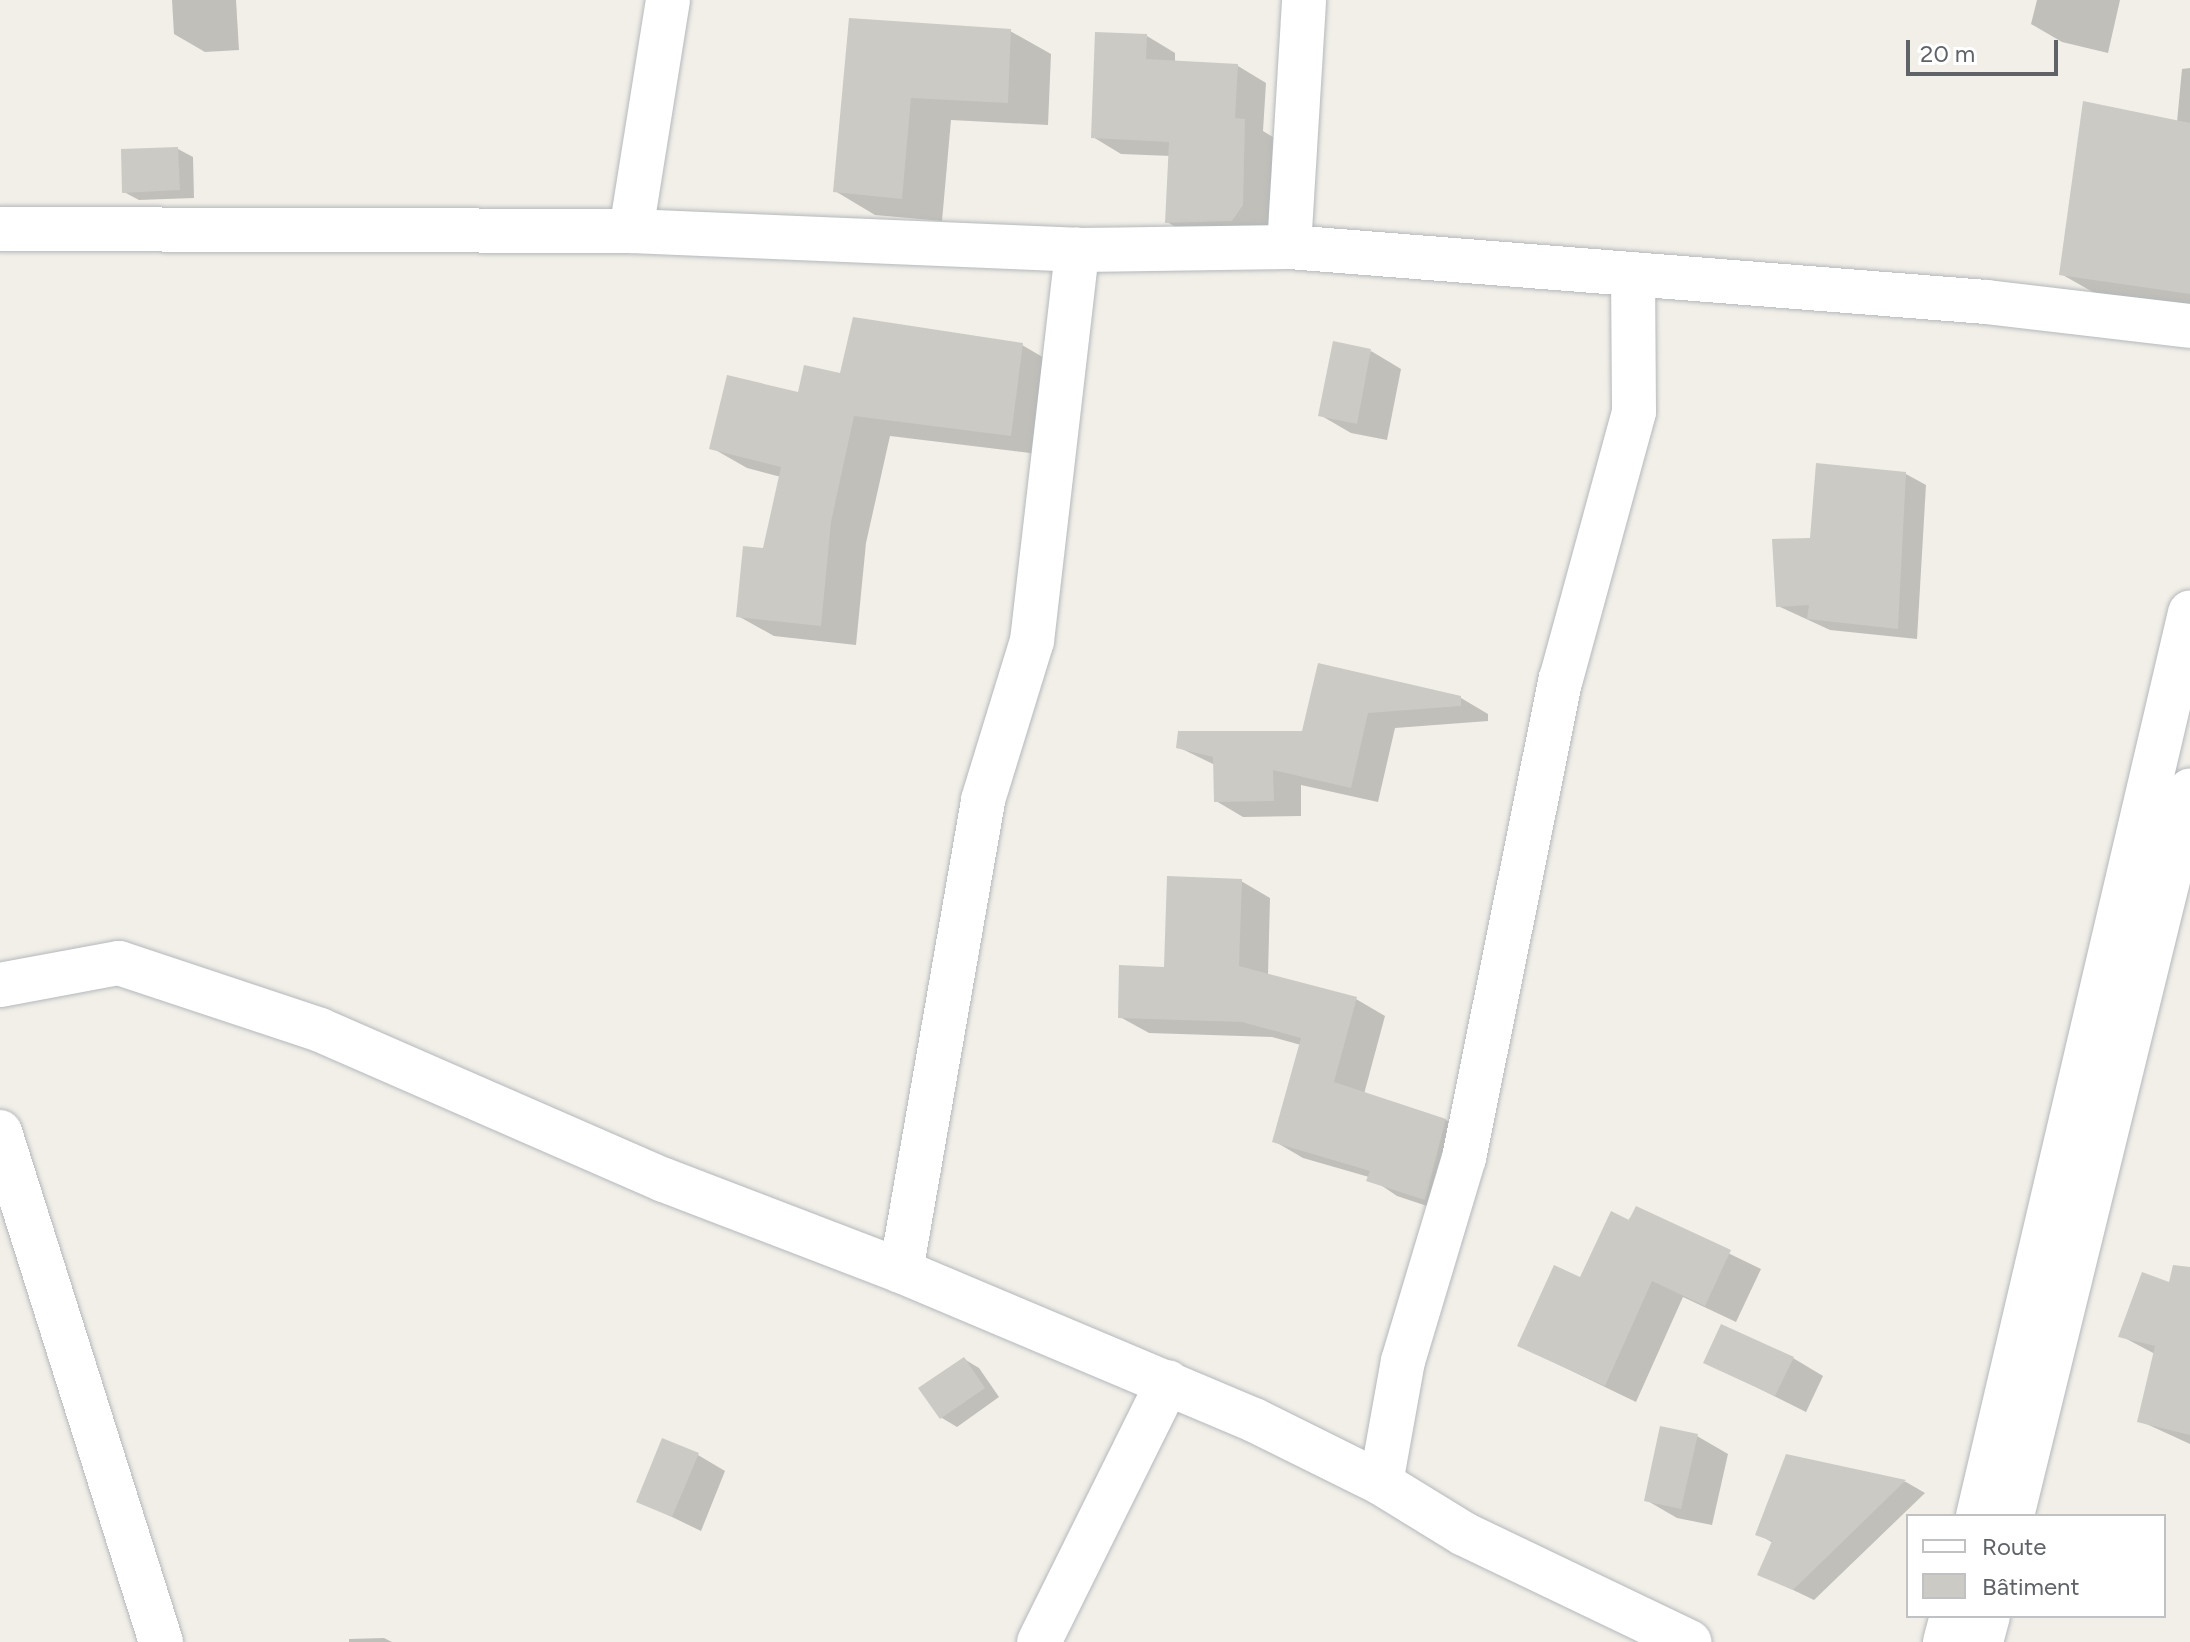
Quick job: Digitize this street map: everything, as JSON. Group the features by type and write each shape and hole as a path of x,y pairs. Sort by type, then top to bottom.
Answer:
{"street":[{"path":"631,231 668,0"},
{"path":"1289,247 1304,0"},
{"path":"0,229 631,231 1077,250 1289,247 1633,277 1986,302 2190,326"},
{"path":"901,1271 983,800 1032,641 1077,250"},
{"path":"1381,1483 1403,1361 1464,1158 1561,679 1634,412 1633,277"},
{"path":"1978,1514 2190,613"},
{"path":"2012,1514 2190,791"},
{"path":"0,985 119,963 320,1030 664,1180 901,1271 1168,1382 1381,1483 1464,1534 1689,1642"},
{"path":"0,1132 161,1642"},
{"path":"1039,1642 1168,1382"},
{"path":"1945,1642 1951,1618"},
{"path":"1981,1642 1987,1618"}],"building":[{"path":"849,18 1011,29 1008,103 911,98 902,199 833,192"},
{"path":"1095,32 1147,34 1146,59 1238,64 1235,118 1245,119 1243,205 1232,221 1165,223 1169,142 1091,138"},
{"path":"2083,101 2190,123 2190,294 2059,275"},
{"path":"178,147 180,190 122,193 121,149"},
{"path":"853,317 1023,343 1011,436 854,416 831,522 821,626 736,617 743,546 763,548 781,467 709,449 727,375 798,392 804,365 840,373"},
{"path":"1333,341 1371,349 1357,424 1318,416"},
{"path":"1816,463 1906,472 1898,629 1807,619 1809,605 1776,607 1772,539 1810,538"},
{"path":"1318,663 1461,696 1461,706 1368,713 1351,788 1273,770 1274,801 1214,802 1213,757 1176,748 1178,731 1302,731"},
{"path":"1167,876 1242,879 1239,966 1357,997 1334,1082 1446,1119 1425,1200 1366,1181 1370,1171 1272,1142 1301,1038 1242,1022 1118,1018 1119,965 1164,967"},
{"path":"1636,1206 1731,1250 1705,1306 1652,1281 1605,1386 1517,1346 1554,1265 1580,1277 1611,1211 1629,1220"},
{"path":"2173,1265 2190,1267 2190,1435 2137,1422 2155,1346 2118,1337 2142,1272 2169,1282"},
{"path":"1721,1324 1794,1357 1775,1396 1703,1363"},
{"path":"964,1357 985,1388 940,1419 918,1388"},
{"path":"1660,1426 1698,1434 1681,1509 1644,1501"},
{"path":"662,1438 699,1453 672,1517 636,1502"},
{"path":"1786,1454 1906,1480 1793,1590 1757,1575 1772,1541 1755,1535"}]}
